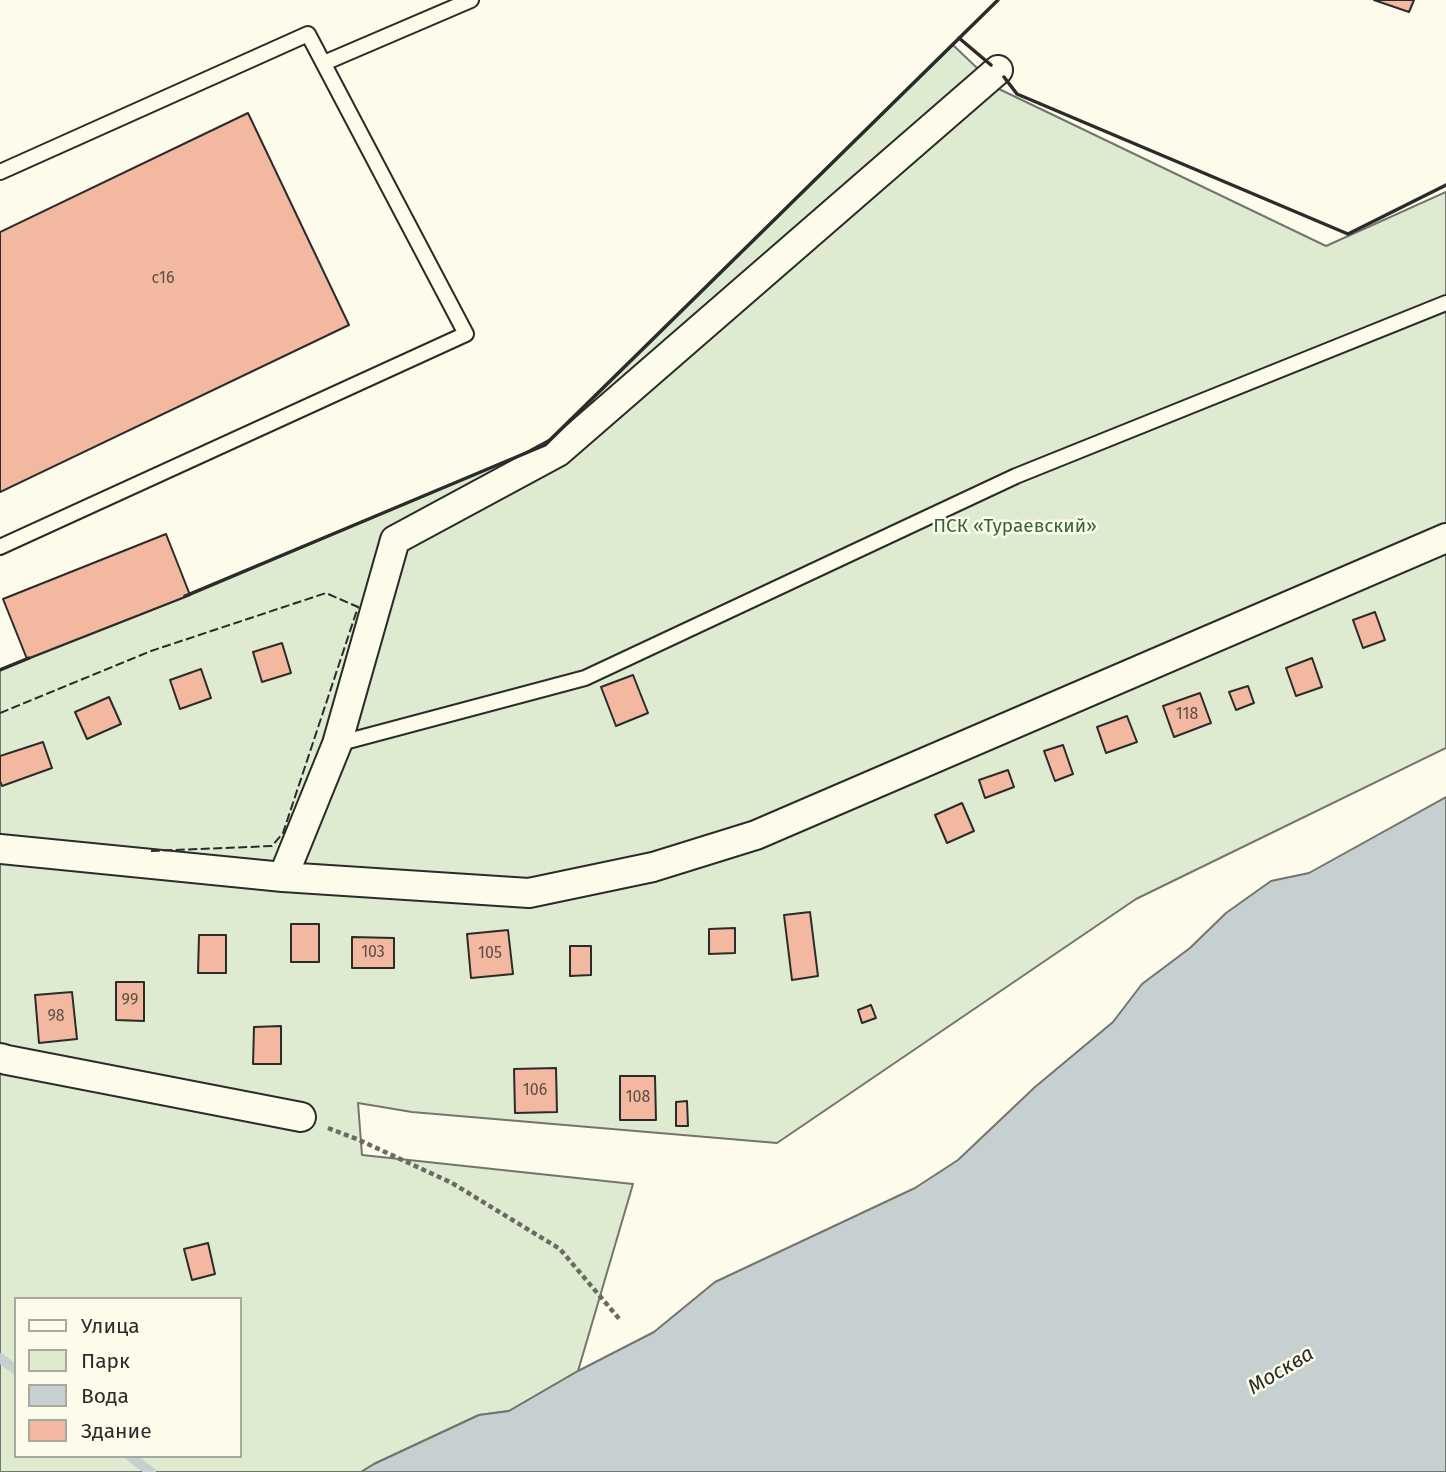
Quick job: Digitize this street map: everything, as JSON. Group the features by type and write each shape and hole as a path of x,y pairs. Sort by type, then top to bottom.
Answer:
{"street":[{"path":"284,877 337,744 395,540 558,452 998,70"},
{"path":"0,849 284,877 529,892 653,867 756,835 1446,538"},
{"path":"0,1058 301,1117"}],"lane":[{"path":"324,63 471,0"},
{"path":"0,172 308,34 466,334 0,547"},
{"path":"337,744 585,678 1016,476 1446,303"}],"path":[{"path":"301,1117 357,1139 452,1183 559,1249 621,1321"}],"green space":[{"name":"ПСК «Тураевский»","path":"953,45 999,89 1326,246 1446,192 1446,748 1136,899 777,1143 412,1112 358,1103 362,1155 633,1184 578,1371 509,1411 479,1415 361,1472 0,1472 0,670 190,595 544,445"}],"water":[{"name":"Москва","path":"1446,797 1446,1472 361,1472 479,1415 509,1411 578,1371 654,1332 715,1282 915,1188 958,1160 1035,1087 1113,1022 1142,984 1190,948 1226,913 1271,881 1309,873"}],"building":[{"path":"1374,0 1414,0 1409,12"},
{"path":"248,113 349,325 0,492 0,232"},
{"path":"166,534 190,595 27,659 3,599"},
{"path":"1375,612 1385,640 1363,648 1353,620"},
{"path":"282,643 291,673 262,682 253,652"},
{"path":"1312,658 1322,687 1296,696 1286,668"},
{"path":"201,669 211,698 180,709 170,680"},
{"path":"633,675 648,713 616,726 601,687"},
{"path":"1248,686 1254,703 1236,710 1229,692"},
{"path":"1200,693 1211,723 1174,737 1163,706"},
{"path":"109,697 121,724 87,739 75,712"},
{"path":"1127,716 1137,742 1106,753 1097,727"},
{"path":"43,742 52,768 2,786 0,756"},
{"path":"1063,745 1073,774 1055,781 1044,751"},
{"path":"1008,770 1014,787 985,798 979,780"},
{"path":"962,803 974,831 947,843 935,815"},
{"path":"810,912 818,976 792,980 784,915"},
{"path":"291,924 319,924 319,962 291,962"},
{"path":"735,928 735,953 709,954 709,929"},
{"path":"508,930 513,974 471,978 467,934"},
{"path":"199,935 226,935 226,973 198,973"},
{"path":"352,937 394,938 394,968 352,968"},
{"path":"570,946 591,946 591,975 570,976"},
{"path":"116,982 144,982 144,1021 116,1020"},
{"path":"72,992 77,1039 39,1043 35,995"},
{"path":"871,1005 876,1018 862,1023 858,1010"},
{"path":"281,1026 281,1064 253,1064 254,1027"},
{"path":"556,1068 557,1112 515,1113 514,1069"},
{"path":"620,1076 655,1076 656,1120 620,1120"},
{"path":"687,1101 688,1126 676,1126 676,1102"},
{"path":"208,1243 215,1274 192,1280 184,1249"}],"waterway":[{"path":"0,1358 14,1368"},
{"path":"133,1458 151,1472"}],"fence":[{"path":"0,713 151,651 326,593 358,607 283,833 272,846 151,851"}],"wall":[{"path":"185,596 545,445 998,0"},
{"path":"959,38 991,65"},
{"path":"1004,77 1017,94 1348,234 1446,185"},
{"path":"0,670 29,658"}]}
